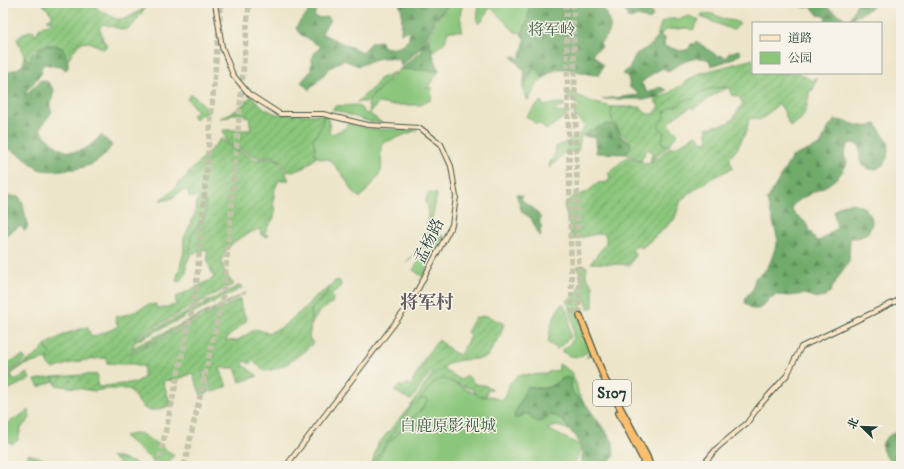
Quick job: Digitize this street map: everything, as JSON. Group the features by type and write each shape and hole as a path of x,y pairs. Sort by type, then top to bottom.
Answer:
{"highway":[{"name":"S107","path":"644,466 642,459 603,381 579,317 605,380 647,457 650,466"}],"main road":[{"name":"孟杨路","path":"215,3 222,47 233,75 249,94 280,114 323,114 368,125 420,128 441,144 451,166 454,182 456,197 452,225 411,302 286,466"},
{"path":"702,466 717,448 747,422 759,406 787,375 801,347 901,299"}],"green space":[{"path":"42,3 97,3 96,7 99,10 117,19 125,19 145,8 132,26 125,30 103,24 100,27 103,40 107,46 104,49 89,42 80,43 67,61 63,49 59,46 48,45 37,48 33,52 30,61 24,56 17,39 24,33 33,30 36,35 40,27 54,22 47,20 53,16"},
{"path":"307,3 319,3 314,16 319,18 328,17 331,20 325,27 322,34 362,52 371,42 381,41 382,46 394,48 400,46 409,39 409,30 401,33 402,12 399,3 450,3 434,20 424,45 401,66 400,60 388,58 374,60 359,66 343,60 330,68 309,90 301,82 311,71 313,57 321,47 300,34 296,28 300,21 308,13"},
{"path":"451,3 464,3 460,14 462,31 448,31 445,42 433,51 428,40 435,21"},
{"path":"479,3 529,4 530,7 525,30 523,33 515,32 491,8 487,11 483,20 479,24 477,21"},
{"name":"将军岭","path":"528,3 601,3 610,24 610,30 607,36 600,43 602,47 595,51 593,55 603,65 599,75 560,69 552,71 543,79 537,68 532,71 523,88 525,72 512,57 516,56 518,60 521,55 525,40 521,34 528,19"},
{"name":"将军岭","path":"616,3 647,3 653,16 650,20 638,16 631,19 627,18 627,12 616,7"},
{"path":"799,3 820,3 844,18 842,22 826,22 825,16 818,15 811,6 805,8"},
{"path":"857,3 876,3 876,5 850,20"},
{"path":"702,14 712,14 740,24 733,30 701,17"},
{"path":"689,16 699,20 693,30 687,28 666,30 657,36 661,23 668,19 679,19"},
{"path":"661,34 661,37 665,38 664,46 681,51 689,49 691,44 695,44 696,41 719,57 720,55 726,58 729,53 739,50 741,54 730,60 711,66 709,60 698,58 677,65 668,71 663,68 652,74 641,83 648,93 660,87 667,90 659,96 648,99 602,99 639,95 634,89 630,88 628,76 622,74 629,69 636,54 650,46"},
{"path":"428,40 439,71 400,69 420,52"},
{"path":"51,44 62,48 68,61 68,68 65,70 62,66 58,67 44,64 41,68 42,73 26,91 25,95 41,80 48,82 54,90 50,108 52,112 40,128 42,132 57,146 71,152 85,148 101,135 112,145 102,158 96,162 76,169 49,171 38,169 22,156 9,149 5,152 3,149 3,76 23,65 24,56 26,59 40,48"},
{"path":"752,59 752,74 802,74 812,81 814,78 817,78 813,90 810,90 803,116 790,127 783,109 779,105 759,120 753,118 749,119 747,129 738,148 730,157 733,168 708,180 686,196 681,201 674,220 642,248 638,245 632,249 635,255 630,265 591,263 606,243 606,236 602,233 570,240 571,232 564,205 573,197 587,192 598,183 608,182 610,177 608,173 627,157 648,164 658,158 669,147 676,147 695,135 699,137 702,142 707,141 706,128 728,123 733,119 743,103 739,97 731,95 730,88 724,87 704,91 694,99 684,100 680,105 671,107 664,112 665,118 658,126 664,132 662,143 668,146 650,162 652,152 647,149 641,161 626,154 631,146 631,143 619,131 617,125 613,121 611,116 612,107 641,107 647,114 654,114 659,107 654,99 666,95 698,74"},
{"path":"538,68 543,79 537,84 528,101 523,88 532,71"},
{"path":"400,69 439,71 427,88 432,88 431,100 420,105 390,105 378,103 370,113 368,105 370,99"},
{"path":"395,72 366,102 357,102 375,86 379,79"},
{"path":"728,88 718,92 693,109 691,107 676,116 668,124 678,134 668,146 662,143 658,126 664,116 664,112 671,107 680,105 684,100 694,99 699,93 708,89"},
{"path":"565,90 595,103 612,107 613,117 619,131 613,124 599,127 581,136 578,151 564,153 550,168 549,164 555,155 556,147 576,136 585,127 574,116 575,110 580,106 570,100"},
{"path":"191,94 210,110 204,116 201,114 195,119 191,116 197,111 187,98"},
{"path":"251,96 264,108 276,114 324,115 321,127 313,139 315,148 314,153 317,157 302,169 287,172 283,162 272,156 259,158 227,143 223,130 251,130 249,117 245,117 244,114 231,114 229,117 220,118 237,110"},
{"path":"541,101 544,106 564,103 564,106 556,109 555,112 570,113 546,130 539,123 536,124 526,116"},
{"path":"358,105 366,114 369,113 382,123 370,122 332,109 335,106"},
{"path":"324,115 327,116 330,127 329,131 332,134 344,129 349,123 370,129 417,130 383,143 381,149 381,171 375,181 360,198 355,194 342,174 330,160 319,158 314,153 315,148 313,139 321,127"},
{"path":"835,120 861,126 871,126 876,124 889,144 887,158 883,165 875,170 866,168 860,162 860,146 853,143 848,144 844,155 847,163 842,172 830,184 799,200 792,206 792,211 805,222 816,241 821,240 837,228 834,213 838,207 846,204 853,203 860,205 865,209 870,214 872,219 871,226 864,236 850,238 849,262 830,292 825,297 818,298 803,294 790,296 776,295 770,298 758,309 752,309 745,303 746,297 753,289 755,278 764,272 770,263 778,240 767,200 792,157 820,145 830,125"},
{"path":"607,124 613,124 623,138 629,142 631,146 626,154 596,153 596,138 583,136 589,131"},
{"path":"222,138 226,144 257,160 272,158 280,161 289,180 279,180 275,189 273,202 275,212 274,218 264,233 268,235 267,237 263,236 259,229 240,238 226,250 223,257 223,265 226,274 234,284 135,337 135,339 240,285 242,288 135,342 132,348 246,293 130,353 133,353 240,299 241,307 247,320 225,340 236,341 256,329 268,333 281,328 306,307 313,298 329,288 325,297 315,304 311,310 309,338 313,343 290,362 270,370 264,371 253,361 250,364 244,361 243,365 258,376 240,382 235,368 220,368 227,387 212,392 205,371 202,371 210,392 201,395 192,373 175,381 166,380 163,382 170,402 174,402 174,404 152,411 144,408 129,389 94,391 56,385 53,377 97,374 98,387 137,382 144,377 144,367 134,364 107,363 106,358 80,361 66,364 54,369 48,365 47,359 51,355 45,345 65,334 87,327 92,337 118,327 115,317 129,314 148,305 156,304 157,309 176,305 176,297 214,278 208,263 207,249 191,254 189,252 191,243 190,237 206,215 203,194 199,194 192,198 189,197 186,190 180,192 172,198 160,200 170,193"},
{"path":"428,193 437,194 430,229 427,230 428,205 425,203"},
{"path":"198,194 202,194 205,201 206,215 190,237 191,243 189,252 191,254 186,264 186,274 180,282 176,281 184,252 184,238 195,214"},
{"path":"516,194 523,196 521,198 526,204 533,208 541,218 539,222 542,227 540,230 541,236 539,235 531,218 522,212"},
{"path":"10,195 14,197 18,196 21,200 28,225 26,230 20,226 3,237 3,202"},
{"path":"427,231 435,232 424,247 406,262 424,244"},
{"path":"437,233 445,237 423,277 413,270"},
{"path":"584,265 587,267 586,276 593,286 593,307 588,309 586,300 580,300 584,321 594,353 586,358 591,352 585,353 580,357 570,356 561,351 569,345 573,336 572,317 566,301 575,295 580,287 581,277 577,267"},
{"path":"339,280 341,284 340,288 331,294 333,299 332,303 319,312 311,325 311,312 313,307 326,296 331,285 335,281"},
{"path":"563,303 569,317 570,337 558,349 548,343 552,322"},
{"path":"484,316 504,324 500,336 487,357 457,361 446,365 443,369 460,379 463,379 467,375 475,384 484,385 493,389 487,390 487,395 478,396 472,389 444,379 436,380 419,400 425,398 428,400 423,408 385,447 375,466 371,466 433,373 431,372 411,400 394,391 400,385 403,387 407,383 411,385 427,354 439,340 453,352 460,355 470,336 467,332 475,318"},
{"path":"44,346 51,355 47,359 24,365 11,374 14,381 27,373 30,379 3,392 4,383 8,376 19,366 39,353"},
{"path":"23,356 26,359 6,374 3,380 3,361 5,364"},
{"name":"白鹿原影视城","path":"559,364 571,372 579,395 588,407 573,393 571,387 563,378 545,388 531,386 523,395 516,411 529,414 533,420 548,416 556,416 560,418 568,427 567,429 557,426 547,429 582,446 574,466 371,466 378,444 437,375 482,397 491,396 501,400 505,398 510,383 518,375 546,374 548,372 559,370"},
{"path":"53,377 54,381 39,387 35,380"},
{"path":"567,377 572,379 571,387 573,393 588,407 613,442 614,457 608,462 614,466 579,466 583,453 576,436 567,429 568,426 560,418 550,414 544,420 539,422 534,420 529,414 525,414 515,418 514,415 527,387 544,389"},
{"path":"29,410 30,418 21,428 18,440 12,444 3,438 3,426"},
{"path":"897,431 901,436 901,465 890,461 882,447 885,439"},
{"path":"140,433 174,455 165,466 159,466 124,436"},
{"path":"28,454 44,459 29,466 25,466"},
{"path":"111,456 136,463 135,466 122,466"}],"tunnel":[{"path":"158,466 196,291 221,3"},
{"path":"184,466 224,291 249,3"},
{"path":"566,3 572,310 578,317"},
{"path":"573,3 580,316"}],"district":[{"name":"将军村","path":"427,303"}]}
